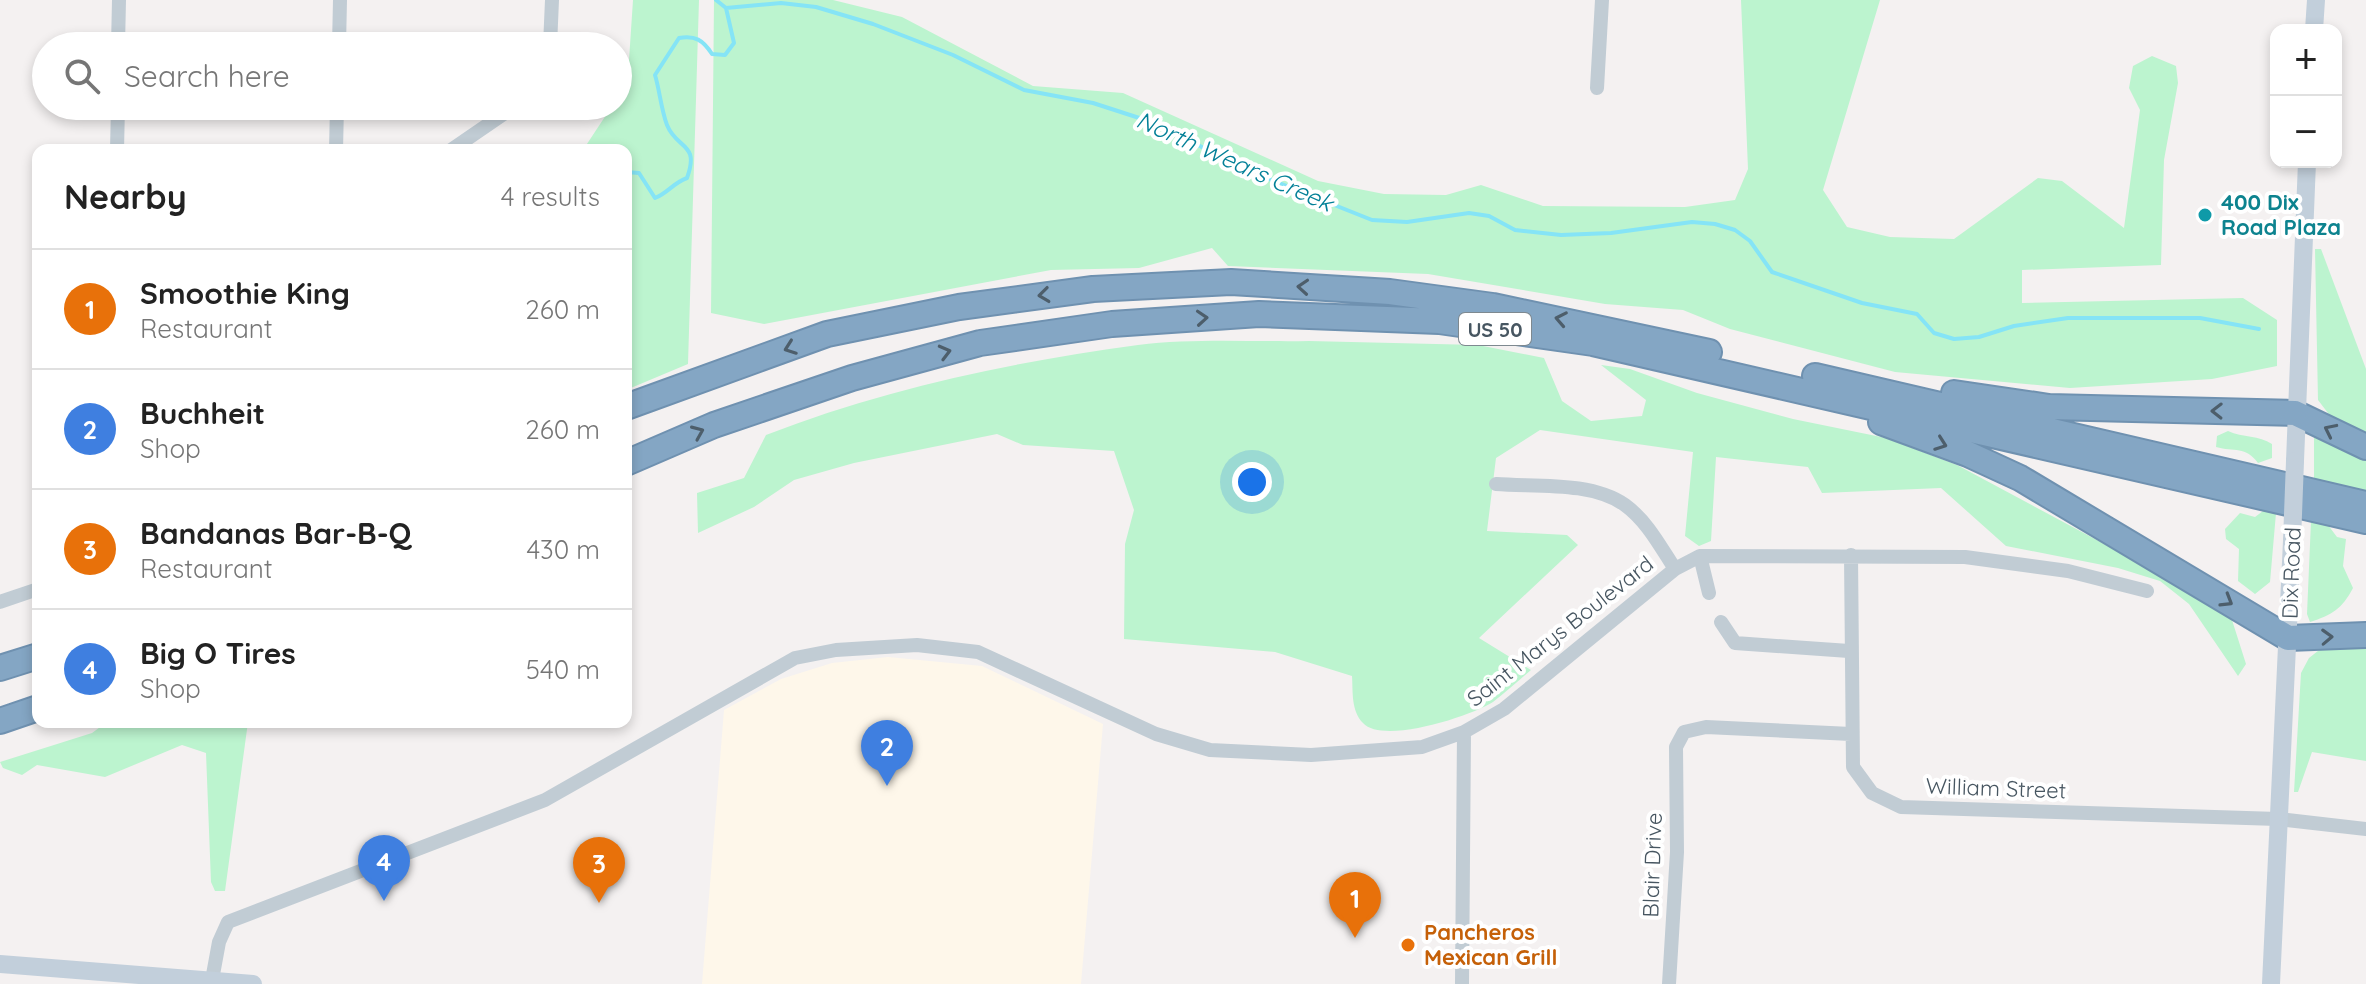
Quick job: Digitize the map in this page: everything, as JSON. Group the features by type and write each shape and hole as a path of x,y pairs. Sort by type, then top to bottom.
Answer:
{"highway":[{"name":"US 50","path":"632,405 827,334 959,307 1093,289 1231,282 1390,292 1493,306 1793,371 2366,504"},
{"name":"US 50","path":"632,460 714,425 852,378 980,343 1112,324 1259,314 1439,321 1593,343 2366,521"},
{"path":"1793,371 2049,407 2295,413 2366,447"},
{"path":"1762,380 1968,454 2020,478 2288,638 2366,635"},
{"path":"0,668 32,658"},
{"path":"0,721 32,710"}],"main road":[{"path":"2314,24 2316,1"},
{"name":"Dix Road","path":"2271,984 2307,168"},
{"path":"0,964 253,984"}],"street":[{"path":"118,32 119,0"},
{"path":"339,32 340,0"},
{"path":"551,32 552,0"},
{"path":"1597,88 1602,0"},
{"path":"117,144 118,120"},
{"path":"336,144 337,120"},
{"path":"460,144 495,120"},
{"path":"1496,484 1577,489 1610,497 1626,505 1650,531 1675,569"},
{"name":"William Street","path":"1851,555 1849,651 1853,767 1872,793 1901,807 2278,819 2366,829"},
{"path":"1700,556 1709,593"},
{"name":"Saint Marys Boulevard","path":"212,982 219,942 228,922 545,800 795,658 824,652 917,645 978,652 1156,734 1210,750 1311,755 1422,747 1464,732 1504,709 1675,569 1700,556 1965,557 2068,571 2147,591"},
{"path":"0,602 32,591"},
{"path":"1721,622 1735,643 1849,651"},
{"name":"Blair Drive","path":"1669,984 1677,852 1676,747 1684,732 1706,727 1851,734"},
{"path":"1462,984 1464,732"}],"shaded area":[{"path":"888,657 982,666 1103,724 1081,984 702,984 724,710 781,679 832,663"}],"green space":[{"path":"633,0 699,0 688,364 632,387 632,144 587,144 603,120 632,120"},
{"path":"714,0 833,0 902,17 1033,86 1123,93 1318,181 1384,194 1446,195 1481,185 1543,206 1685,207 1735,200 1748,169 1741,0 1880,0 1823,190 1847,227 1890,237 1954,239 2038,178 2062,181 2124,228 2140,110 2129,88 2133,66 2152,56 2176,66 2178,83 2164,160 2161,265 2022,270 2022,303 2243,298 2277,320 2277,366 2212,379 2070,388 1895,372 1730,329 1683,310 1605,304 1428,274 1228,266 1212,248 1139,268 1051,270 764,324 711,313"},
{"path":"2315,249 2321,249 2366,369 2366,435 2331,417 2318,400"},
{"path":"1202,341 1478,345 1544,358 1562,401 1591,421 1642,416 1646,400 1601,365 1630,369 1697,393 1793,419 1886,438 1957,465 2162,575 2232,620 2246,664 2238,676 2189,604 2160,581 2118,568 2006,546 1941,488 1822,493 1808,467 1716,457 1711,541 1699,546 1685,536 1693,452 1540,430 1496,458 1487,531 1567,535 1578,545 1479,638 1531,670 1482,708 1447,721 1407,730 1373,729 1363,723 1355,707 1352,676 1275,652 1124,639 1125,544 1134,510 1114,451 1023,445 997,434 854,463 794,480 754,507 698,533 697,493 744,478 766,435 856,404 996,369 1138,345"},
{"path":"2228,431 2272,444 2272,458 2258,463 2244,452 2216,447 2217,436"},
{"path":"2318,434 2366,454 2366,495 2314,482 2314,438"},
{"path":"2263,511 2276,513 2270,582 2255,594 2238,581 2239,549 2226,539 2225,529 2240,513 2255,517"},
{"path":"2311,521 2328,525 2337,537 2346,539 2343,566 2353,588 2336,610 2310,622 2307,614"},
{"path":"2323,647 2366,648 2366,761 2312,752 2298,792 2294,792 2301,673 2309,658"},
{"path":"99,728 247,728 225,891 215,891 211,882 206,753 182,745 105,777 37,765 22,775 3,768 0,762 92,733"}],"waterway":[{"name":"North Wears Creek","path":"716,0 726,8 781,3 816,7 873,24 953,55 1024,90 1093,103 1164,126 1234,165 1372,220 1407,222 1469,213 1489,216 1515,230 1561,235 1611,233 1692,222 1715,224 1735,230 1750,241 1772,272 1862,303 1917,314 1934,333 1954,339 1979,337 2014,326 2068,318 2200,318 2259,329"},
{"path":"632,172 639,173 655,198 687,178 691,158 686,147 667,125 655,75 679,38 694,38 712,54 725,55 734,43 726,8"}],"place":[{"name":"400 Dix Road Plaza","path":"2205,215"},
{"name":"Buchheit","path":"887,786"},
{"name":"Big O Tires","path":"384,901"},
{"name":"Bandanas Bar-B-Q","path":"599,903"},
{"name":"Smoothie King","path":"1355,938"},
{"name":"Pancheros Mexican Grill","path":"1408,945"}]}
